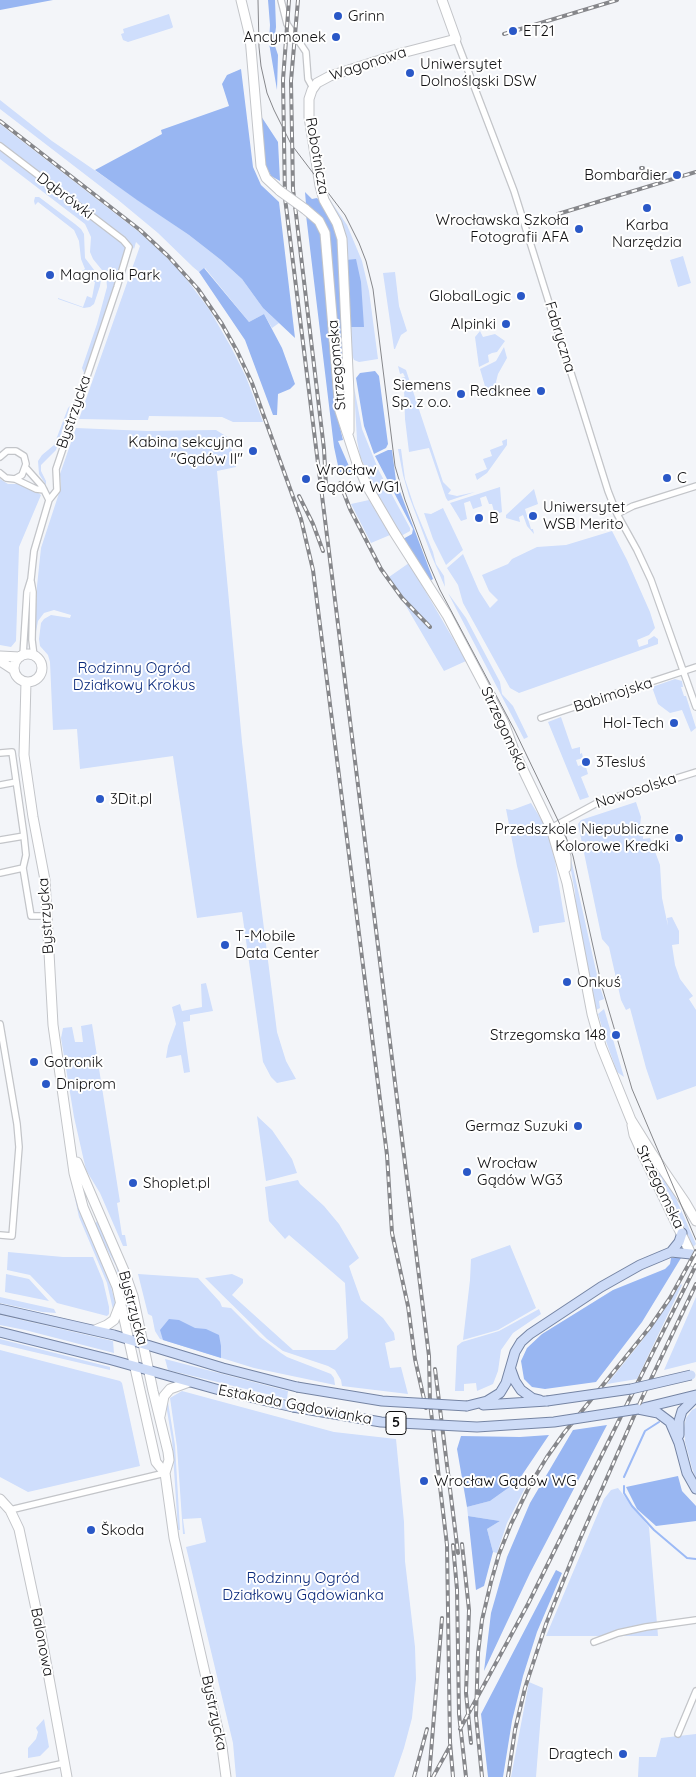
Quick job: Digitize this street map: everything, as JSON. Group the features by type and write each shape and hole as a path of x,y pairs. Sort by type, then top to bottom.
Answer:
{"main road":[{"path":"671,1252 679,1242 682,1233"},
{"path":"467,1406 487,1401 500,1392 506,1383 514,1352 525,1337 595,1291 640,1265 671,1252 680,1252 693,1259"},
{"name":"5","path":"0,1309 95,1330 143,1344"},
{"name":"5","path":"0,1332 135,1367"},
{"name":"Estakada Gądowianka","path":"143,1344 224,1368 297,1386 382,1401 467,1406 547,1401 631,1389 696,1374"},
{"path":"511,1364 514,1381 521,1390 532,1398 547,1401"},
{"name":"Estakada Gądowianka","path":"135,1367 293,1407 381,1422 477,1427 554,1422 638,1409 696,1396"},
{"path":"696,1396 682,1411 679,1421 680,1443 686,1473 696,1489"},
{"path":"638,1409 655,1412 664,1416 672,1426 680,1443"}],"street":[{"name":"Strzegomska","path":"241,0 250,37 261,166 266,178 306,209 319,221 325,232 340,411 357,463 394,532 441,604 504,723 515,753 552,828 567,883 578,947 602,1046 631,1120 634,1135 693,1259"},
{"name":"Robotnicza","path":"281,0 287,24 306,52 308,79 313,88 309,99 309,117 320,186 324,200 337,223 342,239 349,393 349,438"},
{"name":"Fabryczna","path":"442,0 516,196 601,471 617,514 638,550 651,580 685,671 696,707"},
{"name":"Wagonowa","path":"313,88 317,83 330,76 456,38"},
{"name":"Dąbrówki","path":"0,146 123,240 129,247"},
{"name":"Bystrzycka","path":"21,656 27,592 31,579 34,551 49,500 57,490 56,468 129,247"},
{"path":"0,457 7,451 16,451 24,456 26,468 44,490 49,500"},
{"path":"15,479 22,475 26,468"},
{"path":"0,474 6,478 15,479 44,490"},
{"path":"617,514 633,506 696,486"},
{"name":"Bystrzycka","path":"31,579 34,656"},
{"path":"0,656 34,656 40,662 42,670 34,680 26,682 18,678 14,670 0,661"},
{"path":"14,670 15,663 21,656"},
{"name":"Babimojska","path":"541,718 696,667"},
{"name":"Bystrzycka","path":"26,682 24,755 45,880 53,1025 79,1194 113,1275 121,1302 156,1462 165,1474"},
{"path":"0,753 12,752 26,855 22,868 31,916 48,916"},
{"name":"Nowosolska","path":"552,828 598,803 696,772"},
{"path":"0,785 16,782"},
{"path":"0,840 24,836"},
{"path":"0,873 22,868"},
{"path":"0,1024 18,1124 19,1147 12,1236 0,1235"},
{"name":"Strzegomska","path":"631,1120 696,1221"},
{"name":"Bystrzycka","path":"72,1150 130,1284 169,1460 165,1474 174,1538 222,1747 226,1777"},
{"path":"91,1226 91,1221 94,1218 98,1218 102,1222"},
{"path":"95,1330 114,1320 121,1302"},
{"path":"160,1419 164,1396 173,1387 189,1382"},
{"path":"10,1510 165,1474"},
{"name":"Balonowa","path":"0,1499 10,1510 20,1529 67,1777"},
{"path":"594,1642 618,1633 696,1620"},
{"path":"678,1734 696,1691"},
{"path":"0,1777 27,1774 65,1763"}],"green space":[{"path":"169,14 172,28 128,42 123,40 121,34 124,33 123,29"},
{"path":"0,100 52,141 189,235 221,260 242,279 263,308 279,323 272,328 264,314 249,322 205,268 199,272 158,233 117,199 0,109"},
{"path":"0,124 139,232 181,272 209,309 231,347 246,377 263,422 233,422 222,417 149,416 148,420 79,419 140,246 136,242 134,249 124,238 0,143"},
{"path":"0,149 127,247 73,409 72,405 84,373 82,368 107,287 106,275 93,259 90,252 91,237 85,224 0,159"},
{"path":"326,194 347,225 362,261 369,291 378,359 359,362 354,360 352,355 349,284 346,265"},
{"path":"35,197 39,197 75,224 84,234 85,258 101,279 94,304 90,307 84,308 58,299 83,307 87,296 92,298 95,282 91,282 82,271 85,269 81,259 79,241 74,230 38,202 35,205"},
{"path":"683,256 691,283 678,287 670,260"},
{"path":"395,272 399,306 407,331 401,335 394,349 383,273"},
{"path":"480,331 483,337 495,334 505,341 497,352 488,355 489,362 479,367 475,337"},
{"path":"504,347 507,358 498,374 496,382 500,397 493,398 487,393 480,369 496,361"},
{"path":"398,366 406,370 443,482 451,490 448,494 457,496 475,492 448,501 429,448 409,452 404,388 401,378 405,377 403,373 400,374"},
{"path":"354,387 362,429 379,471 410,528 410,531 401,536 382,505 360,456 357,440"},
{"path":"70,406 56,450 41,465 46,485 39,474 38,461 54,445"},
{"name":"Rodzinny Ogród Działkowy Krokus","path":"76,428 147,431 216,430 229,438 236,467 217,471 242,742 277,1032 286,1061 296,1079 277,1083 271,1077 263,1062 242,912 197,918 173,756 80,769 77,729 53,730 50,662 48,655 40,646 41,623 51,615 70,618 71,615 54,610 44,613 38,621 35,637 37,586 41,548 61,487 60,474"},
{"path":"507,439 507,445 487,473 477,480 475,474 487,469 483,459 492,456 490,450 503,445 502,441"},
{"path":"398,449 401,449 405,479 414,506 436,564 444,576 445,587 409,496 403,475"},
{"path":"0,479 8,484 21,484 41,495 19,547 16,641 11,647 0,645"},
{"path":"500,487 502,512 495,515 492,504 489,504 486,496 480,498 482,506 473,509 470,501 464,503 467,519 461,521 450,503"},
{"path":"534,489 538,504 525,509 534,534 527,526 523,515 519,517 520,522 506,518 506,515"},
{"path":"369,500 390,535 371,543 351,504"},
{"path":"443,508 463,550 446,565 433,539 424,513 431,514"},
{"path":"612,531 627,560 655,628 649,635 637,640 639,647 648,644 648,640 654,636 658,639 658,644 519,693 510,688 463,603 458,585 447,568 463,554 479,591 490,608 498,600 489,591 482,575 508,564 512,559 537,547 566,545"},
{"path":"409,563 466,661 444,671 389,577"},
{"path":"448,593 466,618 500,682 502,694 513,706 528,737 524,739"},
{"path":"675,679 682,681 683,687 681,687 684,696 686,696 696,728 691,732 682,710 670,713 658,704 652,687"},
{"path":"561,717 572,749 580,747 580,754 582,753 583,758 576,760 578,766 585,764 588,774 581,777 589,797 580,800 548,722"},
{"path":"636,802 641,817 640,826 643,831 643,839 650,838 660,865 662,898 668,926 667,918 672,917 679,931 679,944 672,945 675,965 680,979 693,996 689,999 696,1010 696,1086 657,1100 646,1068 630,1008 626,1010 621,1000 609,947 602,939 578,824 581,820"},
{"path":"531,803 546,827 555,861 565,922 539,926 539,932 533,933 506,809 512,810"},
{"path":"567,849 604,999 599,1001 600,1008 596,1010 576,908"},
{"path":"206,983 213,1011 190,1015 190,1021 183,1022 190,1072 184,1073 181,1055 166,1058 176,1024 172,1007 180,1004 182,1011 202,1007 201,984"},
{"path":"604,1009 624,1077 617,1072 598,1014"},
{"path":"92,1024 120,1202 117,1203 122,1235 125,1235 127,1246 123,1246 100,1193 86,1170 74,1117 61,1038 63,1028 72,1027 75,1042 83,1042 81,1026"},
{"path":"257,1116 272,1130 292,1159 297,1173 266,1181"},
{"path":"640,1137 666,1176 696,1244 693,1247 673,1202"},
{"path":"298,1180 339,1224 359,1258 349,1266 361,1300 383,1318 394,1333 395,1340 385,1343 390,1368 401,1367 408,1394 342,1386 335,1370 283,1351 267,1339 205,1278 232,1274 243,1279 243,1283 232,1295 293,1350 335,1350 348,1338 345,1283 289,1235 285,1239 269,1221 265,1187"},
{"path":"74,1194 109,1279 115,1302 114,1314 107,1283 79,1217"},
{"path":"97,1221 122,1275 133,1317 130,1317 116,1266 94,1225"},
{"path":"510,1245 536,1308 498,1330 463,1340 471,1259"},
{"path":"8,1252 63,1257 93,1257 103,1281 109,1314 107,1316 57,1303 30,1275 7,1270"},
{"path":"6,1274 29,1279 49,1301 5,1292"},
{"path":"138,1274 198,1278 220,1302 222,1307 231,1308 260,1337 287,1357 331,1374 335,1385 254,1368 160,1339 155,1331 152,1316 148,1314"},
{"path":"681,1284 637,1379 607,1384 641,1342"},
{"path":"0,1297 54,1309 56,1313 0,1303"},
{"path":"696,1297 696,1362 664,1370"},
{"path":"539,1309 541,1314 513,1333 501,1350 498,1371 493,1384 477,1391 476,1383 464,1384 464,1391 455,1391 457,1346 462,1342 499,1331"},
{"path":"0,1315 113,1341 114,1353 0,1325"},
{"path":"0,1339 110,1367 110,1370 0,1344"},
{"path":"0,1350 120,1381 140,1466 28,1492 0,1477"},
{"path":"165,1359 288,1391 287,1399 168,1370"},
{"name":"Rodzinny Ogród Działkowy Gądowianka","path":"182,1391 334,1432 396,1439 404,1522 405,1561 415,1647 416,1679 412,1718 394,1777 236,1777 233,1743 186,1547 206,1542 201,1518 183,1519 185,1534 183,1534 177,1447 170,1398"},
{"path":"167,1396 175,1445 180,1530 178,1530 172,1440 166,1405"},
{"path":"696,1408 696,1479 685,1442 684,1428 686,1418"},
{"path":"518,1481 527,1484 507,1523 497,1553 493,1552 487,1529 500,1521 468,1516 467,1507 490,1501"},
{"path":"618,1488 649,1527 658,1636 546,1636 604,1499 611,1490"},
{"path":"529,1682 543,1688 536,1777 511,1777"},
{"path":"44,1719 49,1747 40,1756 28,1758 28,1748 36,1739 38,1732 36,1728"},
{"path":"696,1734 696,1777 638,1777 639,1757 656,1757 661,1738"}],"shaded area":[{"path":"0,0 53,0 0,10"},
{"path":"268,0 275,0 276,27 274,43 278,55 277,90 269,43"},
{"path":"241,69 253,167 261,185 279,202 295,338 263,308 242,279 221,260 189,235 95,170 162,134 161,130 229,106 222,84 227,75"},
{"path":"261,116 278,142 280,181 271,176 265,164"},
{"path":"305,192 312,199 317,198 320,201 334,223 339,241 345,381 341,383 328,233 320,215 306,204"},
{"path":"306,215 318,227 321,234 334,386 343,440 338,441 352,473 340,475 334,447"},
{"path":"356,259 361,282 364,327 351,327 346,260"},
{"path":"204,268 249,322 264,314 282,348 295,384 290,389 278,394 277,415 273,415 245,340 199,272"},
{"path":"375,371 379,376 388,444 386,448 374,454 364,426 356,378 360,373"},
{"path":"392,450 396,481 433,579 430,581 403,539 412,534 413,529 375,456"},
{"path":"671,1258 681,1258 642,1322 596,1382 545,1389 532,1387 524,1379 521,1361 527,1348 542,1334 613,1290 665,1269 670,1264"},
{"path":"169,1319 179,1320 195,1328 206,1329 219,1335 221,1358 163,1340 160,1330"},
{"path":"607,1425 530,1573 484,1671 491,1613 507,1557 530,1503 573,1430"},
{"path":"549,1435 518,1481 490,1501 467,1507 457,1449 461,1436 520,1437"},
{"path":"678,1476 682,1491 696,1506 696,1521 656,1526 637,1509 626,1487"},
{"path":"468,1516 500,1521 487,1529 493,1552 484,1586 476,1590"},
{"path":"556,1570 562,1573 537,1632 523,1676 512,1721 503,1777 488,1777 481,1714"}],"waterway":[{"path":"624,1477 645,1431 659,1422"},
{"path":"624,1486 624,1493 632,1506 654,1530 687,1558 696,1559"}],"tram line":[{"path":"258,0 261,66 267,93 274,110 291,144 345,215 366,261 373,289 395,466 405,500 440,590 514,729 566,837 573,856 602,987 632,1089 696,1240"}],"railway":[{"path":"289,0 283,80 285,198 429,1356 430,1403 447,1545 450,1742 453,1777"},
{"path":"298,0 291,81 293,189 324,449 326,485"},
{"path":"504,34 617,0"},
{"path":"0,121 140,230 168,256 198,289 222,324 252,383 301,519 313,570 387,1155 392,1233 408,1306 415,1359 426,1408"},
{"path":"558,214 696,172"},
{"path":"340,483 350,509 381,569 402,598 430,627"},
{"path":"299,496 313,524 323,551"},
{"path":"482,1777 476,1716 478,1653 482,1620 491,1582 499,1554 511,1524 530,1485 547,1457 564,1433 650,1327 670,1298 696,1251"},
{"path":"460,1729 528,1604 696,1265"},
{"path":"508,1777 515,1730 525,1688 546,1624 580,1539 642,1398 696,1284"},
{"path":"435,1369 458,1553"},
{"path":"462,1544 469,1610 466,1693 471,1743"},
{"path":"453,1545 457,1589 459,1714 466,1777"},
{"path":"429,1777 442,1618"},
{"path":"414,1777 427,1729"},
{"path":"433,1777 450,1746"}],"place":[{"name":"Grinn","path":"338,16"},
{"name":"ET21","path":"513,31"},
{"name":"Ancymonek","path":"336,37"},
{"name":"Uniwersytet Dolnośląski DSW","path":"410,73"},
{"name":"Bombardier","path":"677,175"},
{"name":"Karba Narzędzia","path":"647,208"},
{"name":"Wrocławska Szkoła Fotografii AFA","path":"579,229"},
{"name":"Magnolia Park","path":"50,275"},
{"name":"GlobalLogic","path":"521,296"},
{"name":"Alpinki","path":"506,324"},
{"name":"Redknee","path":"541,391"},
{"name":"Siemens Sp. z o.o.","path":"461,394"},
{"name":"Kabina sekcyjna \"Gądów II\"","path":"253,451"},
{"name":"C","path":"667,478"},
{"name":"Wrocław Gądów WG1","path":"306,479"},
{"name":"Uniwersytet WSB Merito","path":"533,516"},
{"name":"B","path":"479,518"},
{"name":"Hol-Tech","path":"674,723"},
{"name":"3Tesluś","path":"586,762"},
{"name":"3Dit.pl","path":"100,799"},
{"name":"Przedszkole Niepubliczne Kolorowe Kredki","path":"679,838"},
{"name":"T-Mobile Data Center","path":"225,945"},
{"name":"Onkuś","path":"567,982"},
{"name":"Strzegomska 148","path":"616,1035"},
{"name":"Gotronik","path":"34,1062"},
{"name":"Dniprom","path":"46,1084"},
{"name":"Germaz Suzuki","path":"578,1126"},
{"name":"Wrocław Gądów WG3","path":"467,1172"},
{"name":"Shoplet.pl","path":"133,1183"},
{"name":"Wrocław Gądów WG","path":"424,1481"},
{"name":"Škoda","path":"91,1530"},
{"name":"Dragtech","path":"623,1754"}]}
